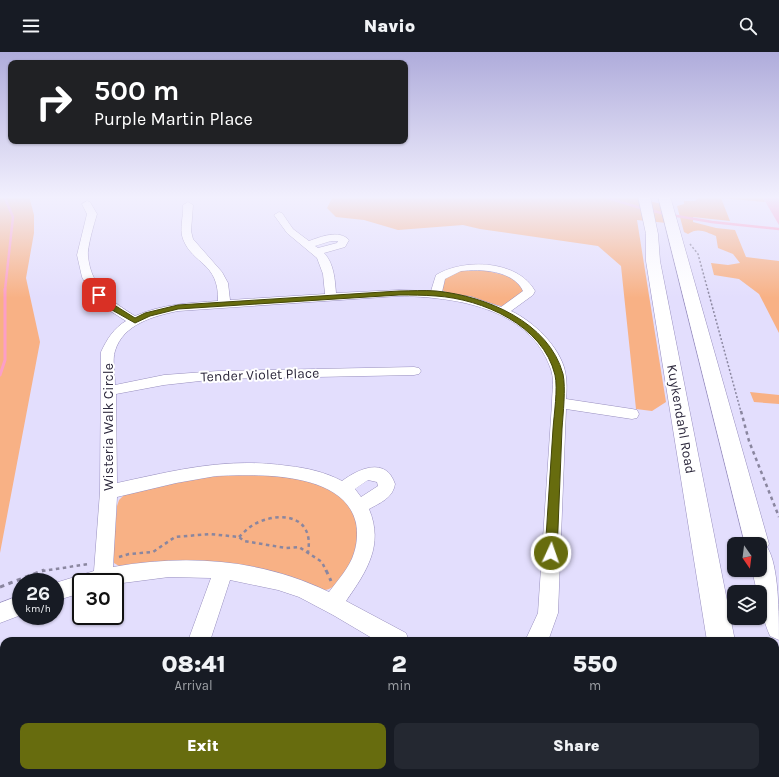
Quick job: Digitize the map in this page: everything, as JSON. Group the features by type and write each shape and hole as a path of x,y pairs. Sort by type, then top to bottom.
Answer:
{"main road":[{"name":"Kuykendahl Road","path":"651,230 652,261 720,637"},
{"path":"678,230 682,240 755,537"},
{"path":"766,577 779,627"}],"street":[{"path":"88,230 82,255 92,286 108,304 135,321"},
{"path":"186,230 188,238 196,250 218,273 223,282 224,304"},
{"path":"289,230 322,257 328,270 331,298"},
{"path":"308,245 336,237 344,240 341,245 317,252"},
{"path":"436,294 440,277 453,270 477,267 497,270 520,279 525,283 529,291 527,295 502,312"},
{"name":"Wisteria Walk Circle","path":"96,573 109,492 108,352 111,344 122,329 148,315 178,307 399,293 436,294 470,300 502,312 527,328 538,337 553,358 559,376 559,403 548,613 542,633 539,637"},
{"name":"Tender Violet Place","path":"108,391 164,380 218,374 414,371"},
{"path":"559,403 632,414"},
{"path":"109,492 186,474 218,470 247,469 280,471 329,482 342,489 358,506 365,525 366,538 363,554 332,604"},
{"path":"342,489 366,474 375,473 382,475 386,486 382,492 358,506"},
{"name":"Wisteria Walk Circle","path":"124,573 191,567 252,573 278,580 306,591 391,637"},
{"path":"201,637 223,570"},
{"path":"0,613 12,608"}],"path":[{"path":"682,240 698,254 749,441 779,517"},
{"path":"239,537 252,526 263,520 281,517 294,519 303,524 307,532 311,542 308,552"}],"shaded area":[{"path":"0,230 34,230 26,278 40,342 0,553"},
{"path":"486,230 639,230 666,402 652,411 636,409 621,266 598,246"},
{"path":"683,230 735,230 746,257 779,261 779,333 759,294 739,279 714,275 711,263 728,265 740,263 733,254 718,248 716,236 702,231 695,231 688,234 684,232"},
{"path":"483,270 512,277 521,282 525,291 506,306 501,306 448,293 442,290 444,278 459,271"},
{"path":"750,392 779,395 779,404 754,402"},
{"path":"244,474 278,476 313,482 334,491 349,505 357,523 359,534 358,544 351,566 333,587 325,590 275,573 238,564 188,562 119,566 114,563 113,556 117,506 119,500 124,495 198,478"}],"waterway":[{"path":"5,290 12,230"},
{"path":"0,375 5,360 5,290"}],"route":[{"path":"99,295 108,304 135,321 163,310 178,307 399,293 452,296 470,300 502,312 538,337 553,358 559,376 559,403 551,553"}]}
